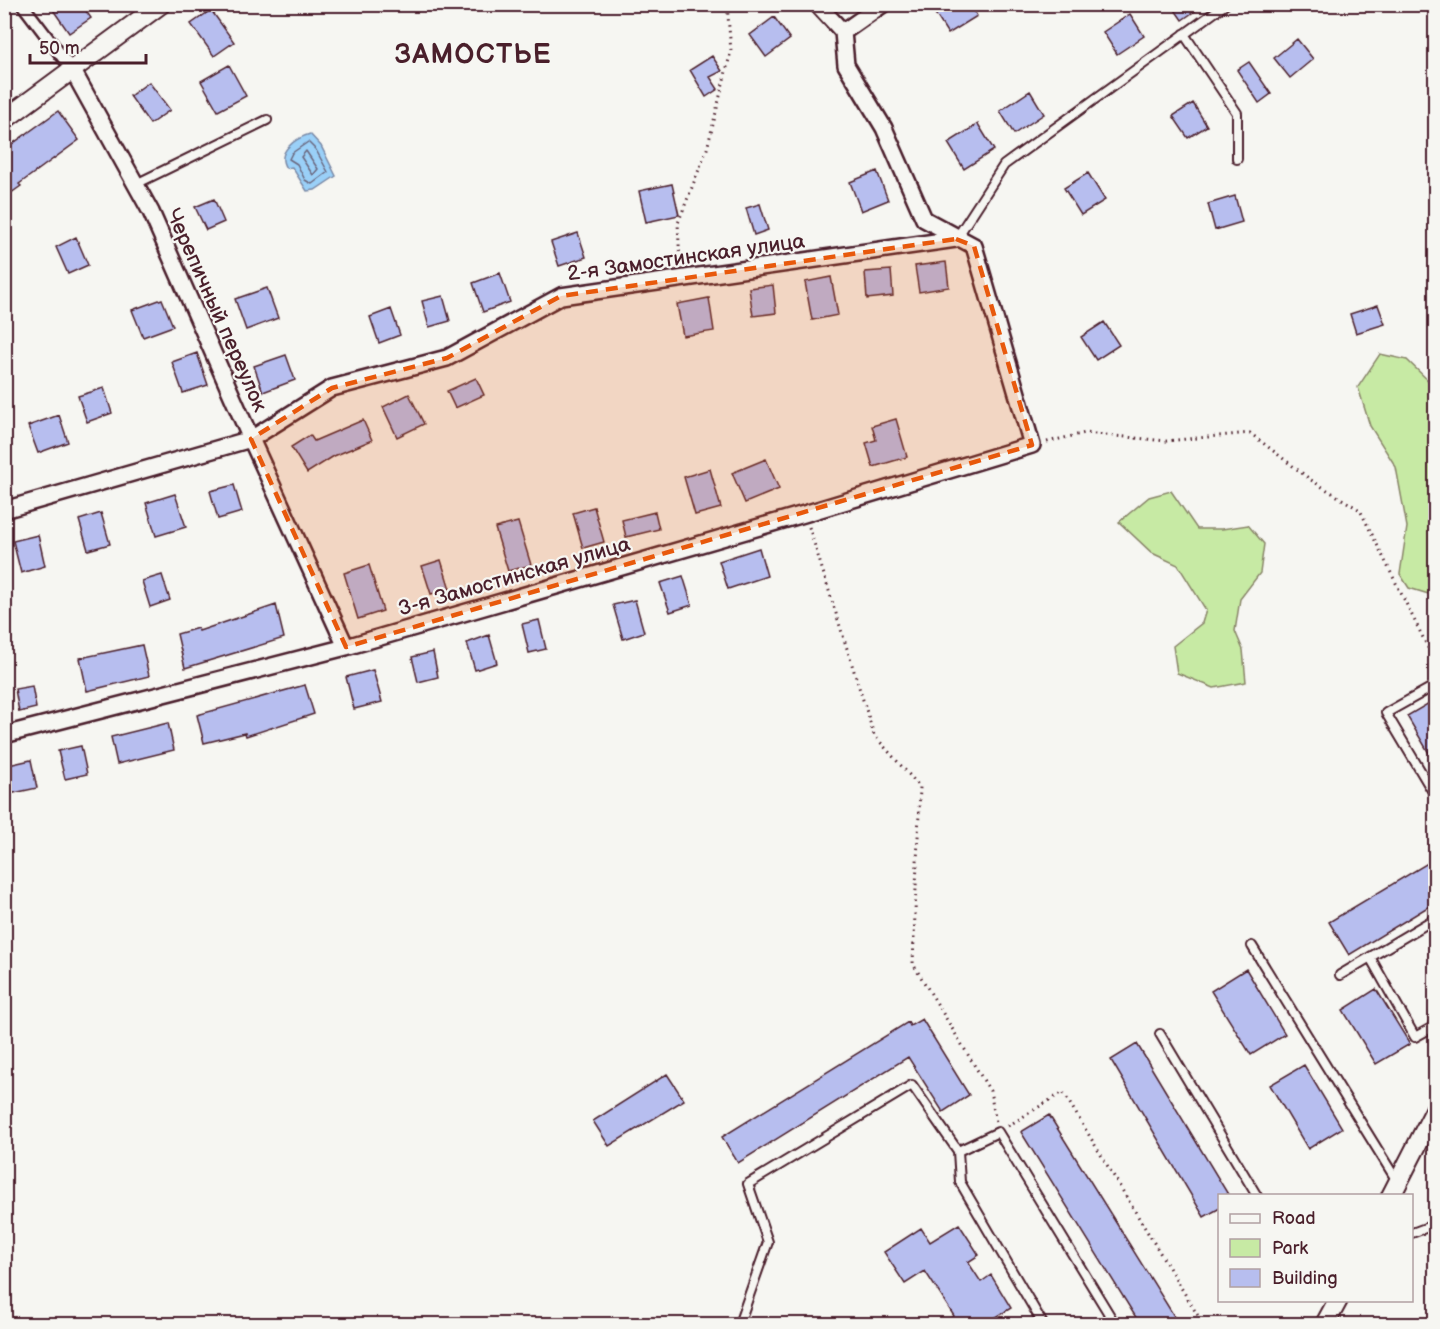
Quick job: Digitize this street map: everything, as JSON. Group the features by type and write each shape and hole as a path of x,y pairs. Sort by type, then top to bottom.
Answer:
{"street":[{"name":"Черепичный переулок","path":"22,4 73,71 151,212 250,439 346,647"},
{"path":"4,120 161,4"},
{"path":"817,4 843,32 846,66 884,128 924,219 956,239 974,246 1032,445"},
{"path":"843,32 883,4"},
{"name":"2-я Замостинская улица","path":"4,510 250,439 332,388 447,358 561,296 956,239"},
{"name":"3-я Замостинская улица","path":"4,735 346,647 1032,445"},
{"path":"1395,1189 1436,1108"},
{"path":"1325,1324 1337,1302"}],"lane":[{"path":"956,239 1004,165 1226,4"},
{"path":"1184,34 1237,113 1237,159"},
{"path":"136,184 267,120"},
{"path":"1436,686 1386,713 1436,797"},
{"path":"1340,975 1436,918"},
{"path":"1252,946 1395,1189"},
{"path":"1370,957 1415,1037 1433,1027 1436,1009"},
{"path":"1160,1034 1256,1194"},
{"path":"739,1324 768,1242 748,1184 912,1085 958,1151 960,1182 1043,1324"},
{"path":"958,1151 998,1132 1115,1324"},
{"path":"1413,1233 1436,1224"}],"path":[{"path":"681,278 678,223 707,149 731,51 727,4"},
{"path":"1032,445 1085,433 1166,441 1250,433 1311,480 1360,510 1436,664"},
{"path":"804,514 874,735 920,787 913,964 990,1091 998,1132 1063,1092 1203,1324"}],"highlighted area":[{"path":"956,239 974,246 1032,445 346,647 251,439 332,388 447,358 561,296"}],"green space":[{"path":"1380,354 1407,360 1435,387 1435,596 1409,588 1400,574 1407,527 1396,467 1370,426 1358,387"},
{"path":"1171,491 1197,529 1222,529 1248,525 1264,544 1260,573 1240,599 1235,631 1243,650 1246,682 1214,688 1177,673 1173,646 1202,623 1206,610 1178,565 1152,553 1119,522 1149,497"}],"water":[{"path":"310,134 321,146 336,176 315,190 307,191 292,167 286,168 283,156 293,142"}],"building":[{"path":"49,4 81,4 91,18 69,33"},
{"path":"929,4 970,4 977,16 948,34"},
{"path":"1171,4 1205,4 1182,20"},
{"path":"211,10 234,42 214,56 191,24"},
{"path":"1130,14 1144,36 1117,54 1103,32"},
{"path":"774,17 790,39 766,57 750,35"},
{"path":"1297,39 1313,59 1290,78 1274,58"},
{"path":"712,56 722,71 710,77 718,89 706,97 690,70"},
{"path":"1249,62 1271,94 1259,103 1237,70"},
{"path":"229,65 246,96 218,111 201,81"},
{"path":"149,82 170,110 150,124 130,96"},
{"path":"1030,91 1044,114 1014,134 1000,111"},
{"path":"1193,103 1207,126 1188,138 1173,116"},
{"path":"58,111 79,140 19,184 21,186 4,198 4,150"},
{"path":"978,124 994,150 964,169 948,143"},
{"path":"877,171 888,200 861,211 850,182"},
{"path":"1088,173 1105,200 1081,215 1064,188"},
{"path":"672,184 679,215 646,222 639,191"},
{"path":"1235,196 1242,222 1215,230 1208,204"},
{"path":"214,199 224,222 206,230 195,207"},
{"path":"760,204 768,230 754,235 746,208"},
{"path":"578,233 586,257 559,266 551,242"},
{"path":"76,237 88,265 68,274 56,247"},
{"path":"946,262 949,287 919,292 915,266"},
{"path":"891,270 893,296 867,299 865,272"},
{"path":"500,273 510,302 483,312 473,283"},
{"path":"831,277 838,315 812,320 805,282"},
{"path":"773,285 776,313 753,316 749,288"},
{"path":"267,288 278,318 246,330 235,299"},
{"path":"443,296 450,321 429,327 422,301"},
{"path":"709,298 714,331 683,336 677,304"},
{"path":"162,299 173,326 143,337 132,310"},
{"path":"1378,305 1385,324 1356,333 1350,314"},
{"path":"391,309 400,335 379,343 370,317"},
{"path":"1104,322 1119,345 1096,360 1081,337"},
{"path":"197,353 208,385 183,393 172,362"},
{"path":"286,355 295,380 263,392 254,366"},
{"path":"476,378 484,395 455,408 447,391"},
{"path":"104,388 112,413 87,422 78,396"},
{"path":"409,394 424,424 397,437 383,407"},
{"path":"59,415 68,442 38,453 28,426"},
{"path":"896,419 907,457 873,467 866,443 876,440 872,426"},
{"path":"363,420 372,440 334,456 307,473 291,447 310,435 314,441"},
{"path":"766,459 779,489 745,503 732,473"},
{"path":"710,469 721,508 695,515 684,477"},
{"path":"234,485 242,512 218,519 210,491"},
{"path":"175,494 186,527 156,536 146,503"},
{"path":"594,507 604,542 583,548 573,513"},
{"path":"655,512 659,529 626,537 622,520"},
{"path":"101,513 110,544 88,550 79,520"},
{"path":"518,522 531,565 508,571 495,528"},
{"path":"38,535 45,566 21,573 13,541"},
{"path":"759,548 767,576 728,589 719,561"},
{"path":"441,560 450,589 431,594 422,566"},
{"path":"369,565 383,611 358,619 344,573"},
{"path":"162,575 170,600 150,607 142,581"},
{"path":"683,576 692,605 670,612 660,583"},
{"path":"635,600 644,632 623,639 613,605"},
{"path":"276,605 284,638 185,668 177,634 198,628 199,631"},
{"path":"539,620 546,649 529,653 522,624"},
{"path":"489,635 497,663 475,670 467,643"},
{"path":"142,645 149,676 87,691 80,658"},
{"path":"433,652 438,677 418,682 412,657"},
{"path":"373,670 382,702 354,709 346,677"},
{"path":"305,685 314,714 246,736 245,733 204,743 197,715"},
{"path":"32,686 36,708 19,712 15,689"},
{"path":"1436,699 1436,765 1407,716"},
{"path":"168,723 174,750 117,764 111,737"},
{"path":"81,746 87,774 65,779 58,751"},
{"path":"31,760 37,788 9,794 4,766"},
{"path":"1436,858 1436,902 1349,955 1329,922"},
{"path":"1246,969 1285,1034 1251,1055 1211,991"},
{"path":"1376,989 1410,1044 1376,1064 1343,1010"},
{"path":"922,1019 969,1095 943,1112 908,1057 738,1163 722,1137 908,1022 910,1026"},
{"path":"1137,1044 1228,1194 1218,1194 1218,1209 1204,1217 1111,1060"},
{"path":"1304,1065 1342,1128 1308,1149 1270,1085"},
{"path":"667,1074 684,1100 609,1146 593,1121"},
{"path":"1049,1115 1179,1324 1140,1324 1021,1132"},
{"path":"959,1224 979,1255 968,1262 981,1282 991,1275 1011,1308 985,1324 940,1324 954,1316 925,1271 905,1284 884,1252 921,1228 930,1242"}],"district":[{"name":"ЗАМОСТЬЕ","path":"473,54"}]}
